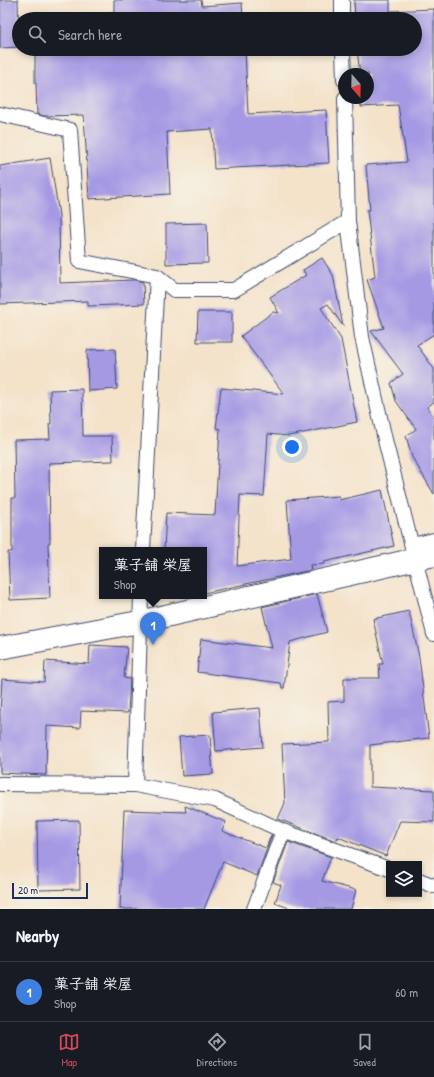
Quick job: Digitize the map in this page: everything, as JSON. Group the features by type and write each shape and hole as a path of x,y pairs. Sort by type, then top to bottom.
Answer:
{"street":[{"path":"0,648 139,622 420,553"}],"lane":[{"path":"342,0 342,12"},
{"path":"343,56 344,68"},
{"path":"344,104 348,221 362,337 386,444 420,553 434,634"},
{"path":"0,114 70,130 79,261 157,276 174,290 234,290 348,221"},
{"path":"143,547 157,276"},
{"path":"420,553 434,540"},
{"path":"135,785 141,599"},
{"path":"0,784 135,785 215,800 283,831 386,868"},
{"path":"254,909 283,831"},
{"path":"422,881 434,886"}],"building":[{"path":"0,0 18,0 18,12 12,12 12,47 0,48"},
{"path":"114,0 201,0 202,6 242,3 243,12 114,12"},
{"path":"354,0 390,0 390,11 434,9 434,334 417,345 434,369 434,402 427,407 434,418 434,494 412,457 406,436 416,429 396,401 391,383 403,374 371,331 384,328 367,280 375,277 367,210 370,210 366,165 407,162 398,105 361,107 361,104 374,104 374,68 359,68 358,56 422,56 422,12 355,12"},
{"path":"35,56 245,56 248,114 326,110 329,163 214,169 212,129 167,132 170,194 89,199 84,115 45,116 37,114"},
{"path":"50,158 59,215 60,283 134,280 143,282 144,304 88,306 88,301 0,304 0,166"},
{"path":"207,223 208,263 166,264 166,224"},
{"path":"322,258 333,275 343,326 328,304 321,308 341,339 357,422 289,436 268,434 264,496 240,495 237,566 291,559 287,500 339,496 339,500 382,490 394,546 324,562 324,564 310,565 311,570 207,592 207,547 164,547 166,513 215,515 220,429 216,428 221,388 284,394 241,336 273,312 279,313 270,297 306,275 303,270"},
{"path":"198,312 232,312 232,342 197,342"},
{"path":"115,349 117,389 88,391 87,350"},
{"path":"82,389 83,436 112,436 113,461 49,463 50,543 48,543 50,598 10,600 8,552 12,552 12,498 15,498 14,440 50,439 50,390"},
{"path":"317,594 327,632 290,642 284,688 282,688 281,683 197,672 201,639 272,648 262,607"},
{"path":"409,611 419,657 429,738 370,745 370,787 434,790 434,822 400,821 386,856 338,837 336,841 278,819 285,803 282,744 329,742 328,702 344,701 344,678 380,678 379,664 383,664 373,619"},
{"path":"90,645 127,647 124,678 130,679 128,713 81,711 80,728 47,726 46,775 0,773 0,713 2,679 44,682 45,661 89,664"},
{"path":"260,708 263,747 216,751 213,712"},
{"path":"210,735 213,774 182,776 179,737"},
{"path":"185,806 226,822 222,831 266,848 272,835 257,876 223,862 204,909 120,909 124,810 186,812"},
{"path":"79,820 80,889 38,890 37,821"},
{"path":"288,842 331,857 322,881 356,890 351,909 292,909 275,903 281,885 273,882"}],"place":[{"name":"菓子舗 栄屋","path":"153,645"}]}
